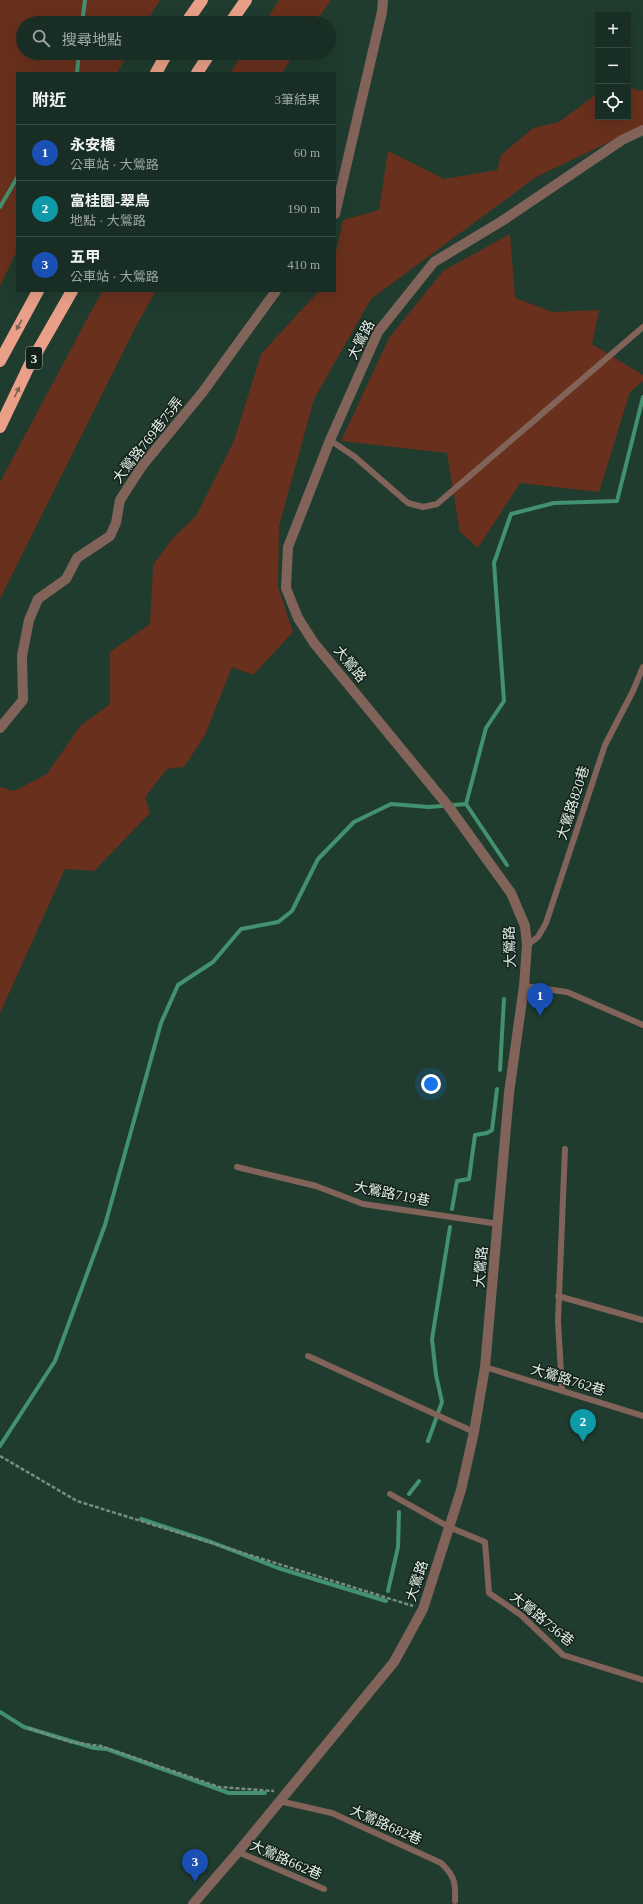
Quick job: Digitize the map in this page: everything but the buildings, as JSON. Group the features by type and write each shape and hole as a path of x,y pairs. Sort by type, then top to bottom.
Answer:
{"highway":[{"path":"191,16 202,0"},
{"path":"235,16 246,0"},
{"path":"157,72 163,60"},
{"path":"198,72 205,60"},
{"name":"3","path":"0,361 37,292"},
{"name":"3","path":"0,427 29,366 71,292"}],"street":[{"path":"336,210 382,12 383,0"},
{"name":"大鶯路","path":"193,1904 238,1852 394,1662 423,1609 461,1490 474,1432 485,1367 499,1224 509,1093 524,986 526,945 525,926 511,893 449,807 314,643 298,618 286,588 288,547 330,440 378,332 434,262 502,221 622,140 643,130"},
{"name":"大鶯路769巷75弄","path":"0,728 23,700 22,656 29,620 38,599 66,579 77,558 110,536 116,523 120,500 142,466 202,393 275,292"}],"lane":[{"path":"330,440 355,457 408,503 423,507 437,504 643,327"},
{"name":"大鶯路820巷","path":"526,945 538,937 546,923 605,745 633,691 643,667"},
{"path":"524,986 567,992 643,1025"},
{"path":"562,1390 558,1296 565,1149"},
{"name":"大鶯路719巷","path":"237,1167 316,1186 363,1204 499,1224"},
{"path":"558,1296 643,1320"},
{"path":"308,1356 474,1432"},
{"name":"大鶯路762巷","path":"485,1367 643,1416"},
{"path":"390,1494 450,1527"},
{"name":"大鶯路736巷","path":"450,1527 485,1542 489,1593 521,1615 563,1655 643,1680"},
{"name":"大鶯路682巷","path":"279,1801 332,1814 441,1863 453,1876 456,1891 455,1901"},
{"name":"大鶯路662巷","path":"238,1852 324,1889"}],"path":[{"path":"0,1456 77,1501 423,1609"},
{"path":"29,1728 70,1742 101,1746 219,1787 268,1789 287,1793"}],"shaded area":[{"path":"0,0 160,0 150,16 16,16 16,60 125,60 118,72 16,72 16,253 0,286"},
{"path":"279,0 331,0 320,16 269,16"},
{"path":"238,60 290,60 283,72 231,72"},
{"path":"631,87 640,91 643,90 643,126 536,177 371,299 314,399 279,526 278,587 293,632 253,675 232,667 205,735 184,767 167,769 145,797 150,813 94,871 65,869 0,1013 0,787 14,791 47,774 80,726 110,704 110,652 150,624 153,565 173,538 196,516 234,441 261,354 318,292 336,292 336,252 343,220 379,210 388,151 444,179 497,170 501,155 533,128 559,122 595,95 595,120 631,120"},
{"path":"510,234 515,298 553,312 599,310 592,344 643,375 643,381 630,392 599,492 520,483 478,548 460,532 447,453 341,441 389,338 443,271"},
{"path":"101,292 155,292 135,328 0,599 0,482"}],"waterway":[{"path":"83,16 85,0"},
{"path":"77,72 78,60"},
{"path":"0,207 16,180"},
{"path":"0,1446 55,1361 105,1225 161,1023 178,985 213,962 241,929 278,922 292,911 318,859 354,822 391,804 429,807 466,804 486,728 504,701 494,563 511,514 554,503 617,501 643,397"},
{"path":"466,804 507,865"},
{"path":"500,1070 504,999"},
{"path":"452,1209 457,1181 469,1179 475,1135 487,1133 492,1130 497,1089"},
{"path":"428,1441 442,1402 436,1375 432,1339 450,1227"},
{"path":"409,1494 419,1481"},
{"path":"388,1591 398,1547 399,1512"},
{"path":"141,1519 211,1542 278,1568 386,1601"},
{"path":"0,1712 24,1727 94,1748 107,1749 229,1793 265,1793"}],"place":[{"name":"永安橋","path":"540,1016"},
{"name":"富桂園-翠鳥","path":"583,1442"},
{"name":"五甲","path":"195,1882"}]}
